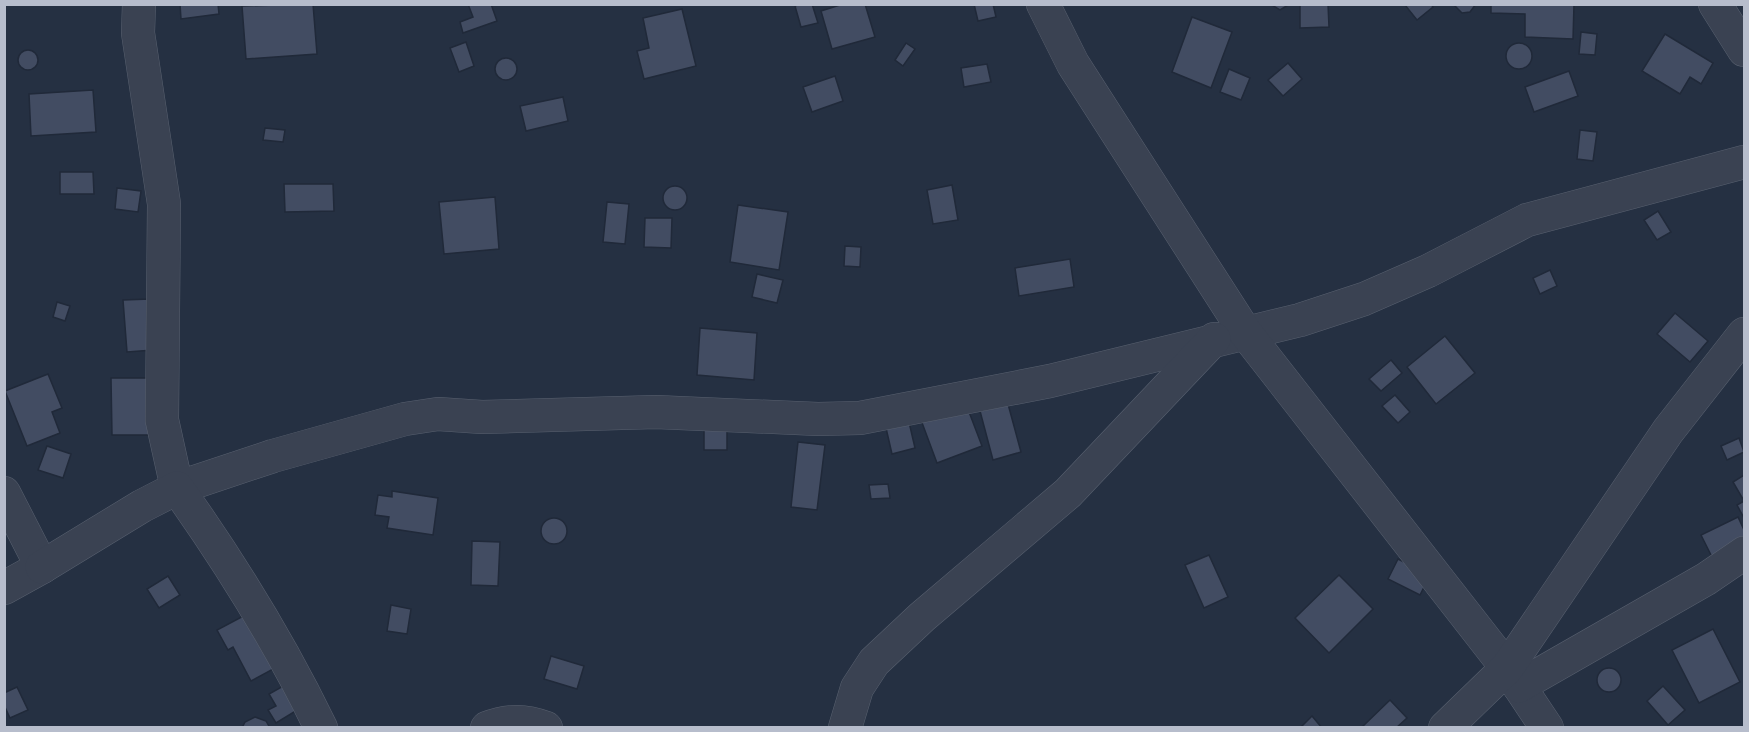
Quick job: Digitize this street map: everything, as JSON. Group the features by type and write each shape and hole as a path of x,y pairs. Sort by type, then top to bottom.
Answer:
{"street":[{"path":"139,4 138,33 164,204 162,420 177,488 225,556 263,620 321,728"},
{"path":"1043,4 1073,64 1229,336 1513,677 1547,728"},
{"path":"1714,4 1744,50"},
{"path":"4,588 142,506 177,488 284,453 405,419 438,414 482,417 656,411 818,419 860,418 1050,381 1300,320 1364,299 1428,271 1527,220 1744,162"},
{"path":"1513,677 1668,431 1744,334"},
{"path":"845,728 857,688 874,662 922,617 1068,493 1229,336"},
{"path":"4,493 42,567"},
{"path":"1445,728 1513,677 1706,579 1744,553"},
{"path":"487,728 503,722 528,721 546,728"}],"building":[{"path":"180,4 218,4 219,14 181,19"},
{"path":"313,4 317,54 246,59 242,6"},
{"path":"468,4 491,4 497,21 463,33 460,22 473,17"},
{"path":"812,4 818,23 801,27 795,6"},
{"path":"843,4 865,4 875,37 832,49 821,11"},
{"path":"974,4 993,4 996,17 978,21"},
{"path":"1270,4 1290,4 1280,10"},
{"path":"1300,4 1328,4 1329,27 1300,28"},
{"path":"1431,4 1433,7 1417,20 1405,5"},
{"path":"1453,4 1476,4 1470,12 1462,13"},
{"path":"1491,4 1574,4 1573,39 1525,37 1525,14 1491,13"},
{"path":"682,9 696,66 644,79 637,51 649,48 643,18"},
{"path":"1192,17 1232,32 1211,88 1172,72"},
{"path":"1581,32 1597,34 1595,55 1579,54"},
{"path":"1665,34 1713,63 1701,84 1690,77 1680,94 1642,71"},
{"path":"466,42 474,66 459,72 450,48"},
{"path":"906,43 915,49 903,66 895,60"},
{"path":"1519,43 1528,47 1532,56 1528,65 1519,69 1510,65 1506,56 1510,47"},
{"path":"24,50 32,50 38,56 38,64 32,70 24,70 18,64 18,56"},
{"path":"506,58 516,65 517,69 510,79 506,80 496,73 495,69 502,59"},
{"path":"1288,63 1302,79 1283,96 1268,80"},
{"path":"987,64 991,82 964,87 961,68"},
{"path":"1229,69 1250,78 1241,100 1220,92"},
{"path":"1569,71 1578,96 1534,112 1525,87"},
{"path":"835,76 843,101 812,112 803,87"},
{"path":"93,90 96,132 31,136 29,94"},
{"path":"563,97 568,121 526,131 520,106"},
{"path":"265,128 285,130 283,142 263,140"},
{"path":"1580,130 1597,132 1593,161 1577,159"},
{"path":"60,172 93,172 94,194 60,194"},
{"path":"284,184 333,184 334,211 285,212"},
{"path":"952,185 958,220 933,224 927,190"},
{"path":"675,186 684,189 687,198 684,207 675,210 666,207 663,198 666,189"},
{"path":"117,188 141,191 138,212 115,209"},
{"path":"495,197 499,249 444,254 439,202"},
{"path":"607,202 629,204 625,244 603,242"},
{"path":"738,205 788,212 779,270 730,262"},
{"path":"1658,211 1671,232 1657,240 1644,220"},
{"path":"645,218 672,218 671,248 644,247"},
{"path":"845,246 861,247 860,267 844,266"},
{"path":"1070,259 1074,287 1019,296 1015,268"},
{"path":"1550,270 1557,286 1540,294 1533,278"},
{"path":"757,274 783,280 777,303 752,297"},
{"path":"150,299 153,350 127,352 123,300"},
{"path":"57,302 70,306 65,321 53,317"},
{"path":"1675,313 1708,341 1690,362 1657,334"},
{"path":"700,328 757,333 754,380 697,375"},
{"path":"1445,336 1475,373 1436,404 1407,367"},
{"path":"1391,360 1402,373 1381,391 1369,379"},
{"path":"48,374 62,408 52,412 60,433 27,446 5,391"},
{"path":"111,378 153,378 153,435 112,435"},
{"path":"1395,395 1410,412 1398,423 1382,406"},
{"path":"966,404 982,446 937,463 921,420"},
{"path":"1008,404 1021,452 993,460 980,411"},
{"path":"909,422 915,448 892,454 886,428"},
{"path":"704,426 727,427 727,450 704,450"},
{"path":"1739,438 1744,452 1727,460 1721,446"},
{"path":"798,442 825,445 817,510 791,507"},
{"path":"47,446 71,454 63,478 38,470"},
{"path":"1744,475 1744,501 1733,482"},
{"path":"888,484 890,498 871,499 869,485"},
{"path":"392,491 438,498 433,535 387,528 389,517 375,515 378,495 392,497"},
{"path":"1744,501 1744,518 1737,505"},
{"path":"1738,517 1744,530 1744,541 1712,557 1701,535"},
{"path":"554,518 563,522 567,531 563,540 554,544 545,540 541,531 545,522"},
{"path":"472,541 500,542 498,586 471,585"},
{"path":"1209,555 1228,597 1204,608 1185,565"},
{"path":"1398,559 1430,575 1420,595 1388,579"},
{"path":"1339,575 1373,609 1329,653 1295,618"},
{"path":"168,576 180,595 159,608 147,589"},
{"path":"391,605 411,609 407,634 387,631"},
{"path":"249,613 277,667 251,681 233,647 228,650 217,630"},
{"path":"1713,629 1740,682 1699,703 1672,650"},
{"path":"551,656 584,666 577,689 544,679"},
{"path":"1609,668 1617,672 1621,680 1617,688 1609,692 1601,688 1597,680 1601,672"},
{"path":"285,685 299,709 276,723 268,710 276,706 269,694"},
{"path":"1663,686 1685,710 1668,725 1647,701"},
{"path":"17,687 28,710 10,718 4,705 4,693"},
{"path":"1390,700 1407,718 1396,728 1361,728"},
{"path":"1312,716 1322,728 1300,728"},
{"path":"255,717 266,721 270,728 242,728 245,722"}]}
